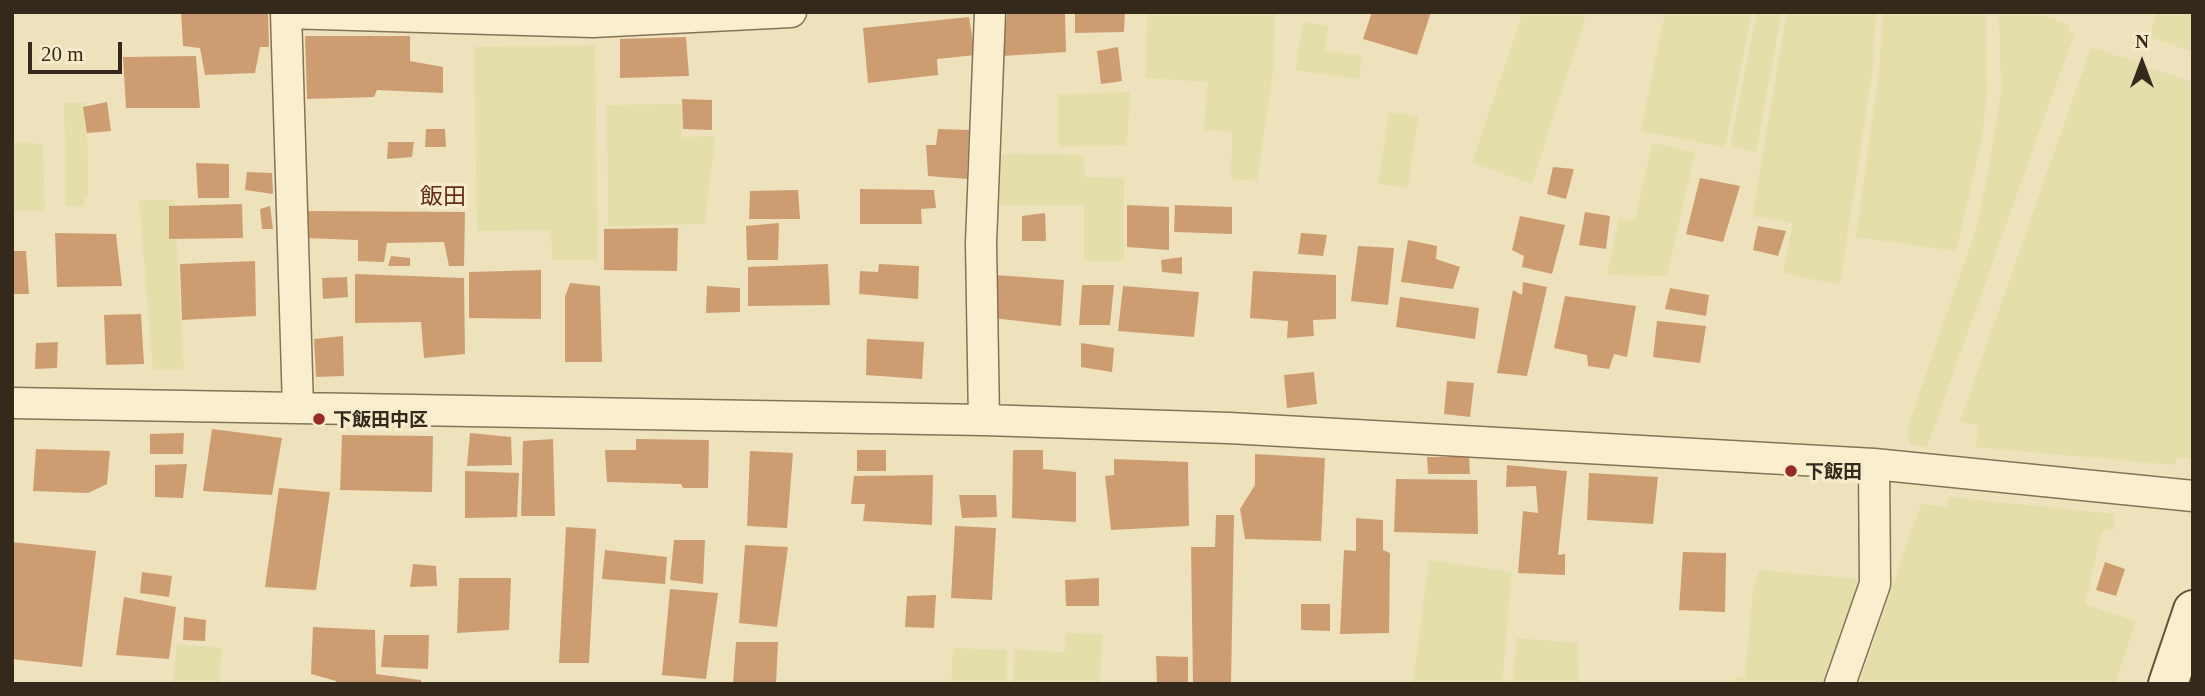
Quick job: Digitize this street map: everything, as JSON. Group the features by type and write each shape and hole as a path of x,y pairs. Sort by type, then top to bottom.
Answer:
{"street":[{"path":"298,408 286,13 593,22 791,12"},
{"path":"984,420 981,243 990,12"},
{"path":"12,402 984,420 1229,428 1874,464 2193,496"},
{"path":"1840,684 1875,584 1874,464"},
{"path":"2168,684 2193,610"}],"shaded area":[{"path":"1147,12 1275,12 1273,73 1257,181 1231,179 1232,132 1204,130 1208,82 1146,78"},
{"path":"1523,12 1587,12 1532,184 1472,163"},
{"path":"1665,12 1752,12 1725,147 1641,131"},
{"path":"1757,12 1782,12 1756,152 1730,146"},
{"path":"1787,12 1876,12 1872,73 1840,285 1783,273 1793,223 1752,216"},
{"path":"1883,12 1986,12 1987,93 1982,139 1956,251 1856,237 1879,72"},
{"path":"1999,12 2033,12 2070,25 2068,32 2074,34 1927,447 1910,444 1906,432 1977,226 1988,173 2001,91"},
{"path":"2157,12 2193,12 2193,52 2149,37"},
{"path":"1303,22 1328,26 1325,50 1362,56 1359,79 1295,70"},
{"path":"595,45 598,260 552,260 551,230 477,231 474,47"},
{"path":"2091,47 2193,82 2193,456 2192,459 2177,458 2175,465 1975,447 1979,426 1960,421"},
{"path":"1130,92 1127,145 1058,147 1058,94"},
{"path":"64,103 87,103 88,195 84,195 84,206 66,206"},
{"path":"681,104 682,137 715,136 705,224 608,226 607,105"},
{"path":"1389,112 1418,116 1408,188 1378,184"},
{"path":"12,142 43,144 45,211 12,211"},
{"path":"1652,143 1695,152 1667,276 1607,275 1619,218 1635,220"},
{"path":"1000,154 1084,155 1085,177 1124,178 1124,261 1084,261 1084,205 1000,205"},
{"path":"139,200 174,200 184,370 153,370"},
{"path":"1949,497 2115,514 2114,530 2102,530 2085,604 2136,621 2115,684 1859,684 1921,504 1946,507"},
{"path":"1429,560 1512,572 1502,684 1413,684"},
{"path":"1760,570 1858,579 1856,595 1825,684 1735,684 1736,677 1745,677 1753,589"},
{"path":"1066,633 1102,634 1100,684 1013,684 1015,650 1065,652"},
{"path":"1517,638 1577,643 1579,684 1512,684"},
{"path":"177,644 222,648 219,684 173,684"},
{"path":"953,648 1007,650 1006,684 951,684"}],"building":[{"path":"181,12 268,14 269,47 260,47 255,73 205,75 200,48 183,46"},
{"path":"1075,12 1125,12 1124,32 1075,33"},
{"path":"1372,12 1431,12 1417,55 1363,39"},
{"path":"1065,13 1066,52 1002,56 1007,14"},
{"path":"969,17 975,55 937,59 938,75 868,83 863,28"},
{"path":"305,36 410,36 410,61 443,67 443,93 377,90 374,97 307,99"},
{"path":"686,37 689,76 620,78 620,39"},
{"path":"1118,47 1122,81 1101,84 1097,51"},
{"path":"196,56 200,108 126,108 123,57"},
{"path":"682,99 712,100 712,130 683,129"},
{"path":"107,102 111,131 87,133 83,107"},
{"path":"426,129 445,129 446,147 425,147"},
{"path":"938,129 969,130 967,179 928,176 926,145 936,145"},
{"path":"388,142 414,142 412,157 387,159"},
{"path":"196,163 229,164 229,198 198,198"},
{"path":"1553,167 1574,169 1566,199 1547,194"},
{"path":"247,172 272,173 273,194 245,190"},
{"path":"1700,178 1740,186 1723,242 1686,234"},
{"path":"860,189 934,190 936,208 921,209 922,224 860,224"},
{"path":"798,190 800,219 749,219 750,191"},
{"path":"242,204 243,238 169,239 169,206"},
{"path":"1127,205 1169,207 1169,250 1127,247"},
{"path":"1175,205 1232,207 1232,234 1174,232"},
{"path":"270,206 273,229 262,229 260,209"},
{"path":"306,211 465,212 464,266 449,266 444,242 387,243 384,262 358,261 358,240 303,238"},
{"path":"1585,212 1610,216 1606,249 1579,245"},
{"path":"1045,213 1046,241 1022,241 1022,216"},
{"path":"1520,216 1565,225 1552,274 1522,267 1524,256 1512,250"},
{"path":"779,223 778,260 747,260 746,226"},
{"path":"1758,226 1786,231 1778,256 1753,250"},
{"path":"678,228 677,271 604,270 604,229"},
{"path":"55,233 116,234 122,286 57,287"},
{"path":"1301,233 1327,235 1323,256 1298,254"},
{"path":"1408,240 1437,246 1436,259 1460,267 1453,289 1401,282"},
{"path":"1358,246 1394,248 1388,305 1351,301"},
{"path":"12,251 26,251 29,294 12,294"},
{"path":"391,256 410,258 410,266 388,266"},
{"path":"1182,257 1182,274 1162,272 1161,260"},
{"path":"255,261 256,316 182,320 180,264"},
{"path":"828,264 830,305 748,306 748,267"},
{"path":"879,264 919,266 918,299 859,294 860,271 878,272"},
{"path":"541,270 541,319 469,318 469,272"},
{"path":"1253,271 1336,275 1336,319 1313,320 1314,336 1287,338 1288,321 1250,318"},
{"path":"355,274 464,278 465,354 424,358 421,322 355,323"},
{"path":"996,275 1064,280 1061,326 993,318"},
{"path":"347,277 348,297 323,299 322,278"},
{"path":"1523,282 1547,287 1527,376 1497,373 1513,290 1522,295"},
{"path":"570,283 600,286 602,362 565,362 565,297"},
{"path":"1082,285 1114,285 1110,325 1079,325"},
{"path":"707,286 740,288 740,312 706,313"},
{"path":"1123,286 1199,292 1194,337 1118,331"},
{"path":"1670,288 1709,295 1706,316 1665,309"},
{"path":"1565,296 1636,306 1627,357 1614,354 1609,369 1588,366 1587,355 1554,348"},
{"path":"1400,297 1479,308 1475,339 1396,327"},
{"path":"141,314 144,364 106,365 104,315"},
{"path":"1657,321 1706,326 1700,363 1653,357"},
{"path":"343,336 344,376 316,377 314,339"},
{"path":"867,339 924,342 922,379 866,375"},
{"path":"58,342 57,368 35,369 36,343"},
{"path":"1081,343 1114,348 1112,372 1081,367"},
{"path":"1314,372 1317,404 1287,408 1284,375"},
{"path":"1447,381 1474,383 1470,417 1444,414"},
{"path":"212,429 282,438 272,495 203,491"},
{"path":"184,433 183,454 150,454 150,434"},
{"path":"470,433 511,437 512,465 467,466"},
{"path":"342,435 433,436 432,492 340,490"},
{"path":"553,439 555,516 521,516 523,441"},
{"path":"636,439 709,440 708,488 683,488 681,484 607,482 605,450 636,450"},
{"path":"36,449 110,451 107,484 88,493 33,491"},
{"path":"857,450 886,450 886,471 857,471"},
{"path":"1013,450 1043,450 1043,469 1076,472 1076,522 1012,518"},
{"path":"750,451 793,453 787,528 747,526"},
{"path":"1255,454 1325,458 1321,541 1245,539 1240,509 1255,485"},
{"path":"1427,457 1469,457 1470,474 1428,474"},
{"path":"1114,459 1188,462 1189,526 1111,530 1105,476 1114,475"},
{"path":"187,464 183,498 155,497 155,465"},
{"path":"1507,465 1567,471 1558,555 1565,554 1565,575 1518,573 1523,511 1538,513 1536,486 1506,487"},
{"path":"465,471 519,473 517,517 465,518"},
{"path":"1589,473 1658,477 1653,524 1587,520"},
{"path":"933,475 932,525 863,521 865,504 851,504 854,476"},
{"path":"1396,479 1477,480 1478,534 1394,532"},
{"path":"279,488 330,492 316,590 265,587"},
{"path":"959,495 996,495 997,517 962,518"},
{"path":"1216,515 1234,515 1231,684 1193,684 1191,547 1215,547"},
{"path":"1356,518 1383,520 1383,550 1390,553 1389,633 1340,634 1344,550 1356,551"},
{"path":"955,526 996,528 992,600 951,598"},
{"path":"566,527 596,529 589,663 559,663"},
{"path":"674,540 705,540 703,584 670,580"},
{"path":"12,542 96,551 82,667 12,659"},
{"path":"745,545 788,547 777,627 739,623"},
{"path":"605,550 667,557 665,584 602,579"},
{"path":"1683,552 1726,553 1725,612 1679,610"},
{"path":"2105,562 2125,569 2116,596 2096,590"},
{"path":"413,564 436,566 437,586 410,587"},
{"path":"142,572 172,576 169,597 140,593"},
{"path":"459,578 511,578 509,630 457,633"},
{"path":"1099,578 1099,606 1066,606 1065,580"},
{"path":"670,589 718,593 706,679 662,675"},
{"path":"936,595 934,628 905,627 907,596"},
{"path":"124,597 176,607 169,659 116,655"},
{"path":"1301,604 1330,604 1330,631 1301,630"},
{"path":"184,617 206,620 205,641 183,640"},
{"path":"313,627 375,630 376,674 421,680 421,684 336,684 336,681 311,674"},
{"path":"384,635 429,635 428,669 381,667"},
{"path":"736,642 778,642 776,684 733,684"},
{"path":"1156,656 1188,657 1188,684 1157,684"}],"place":[{"name":"下飯田中区","path":"319,419"},
{"name":"下飯田","path":"1791,471"}],"district":[{"name":"飯田","path":"443,195"}]}
